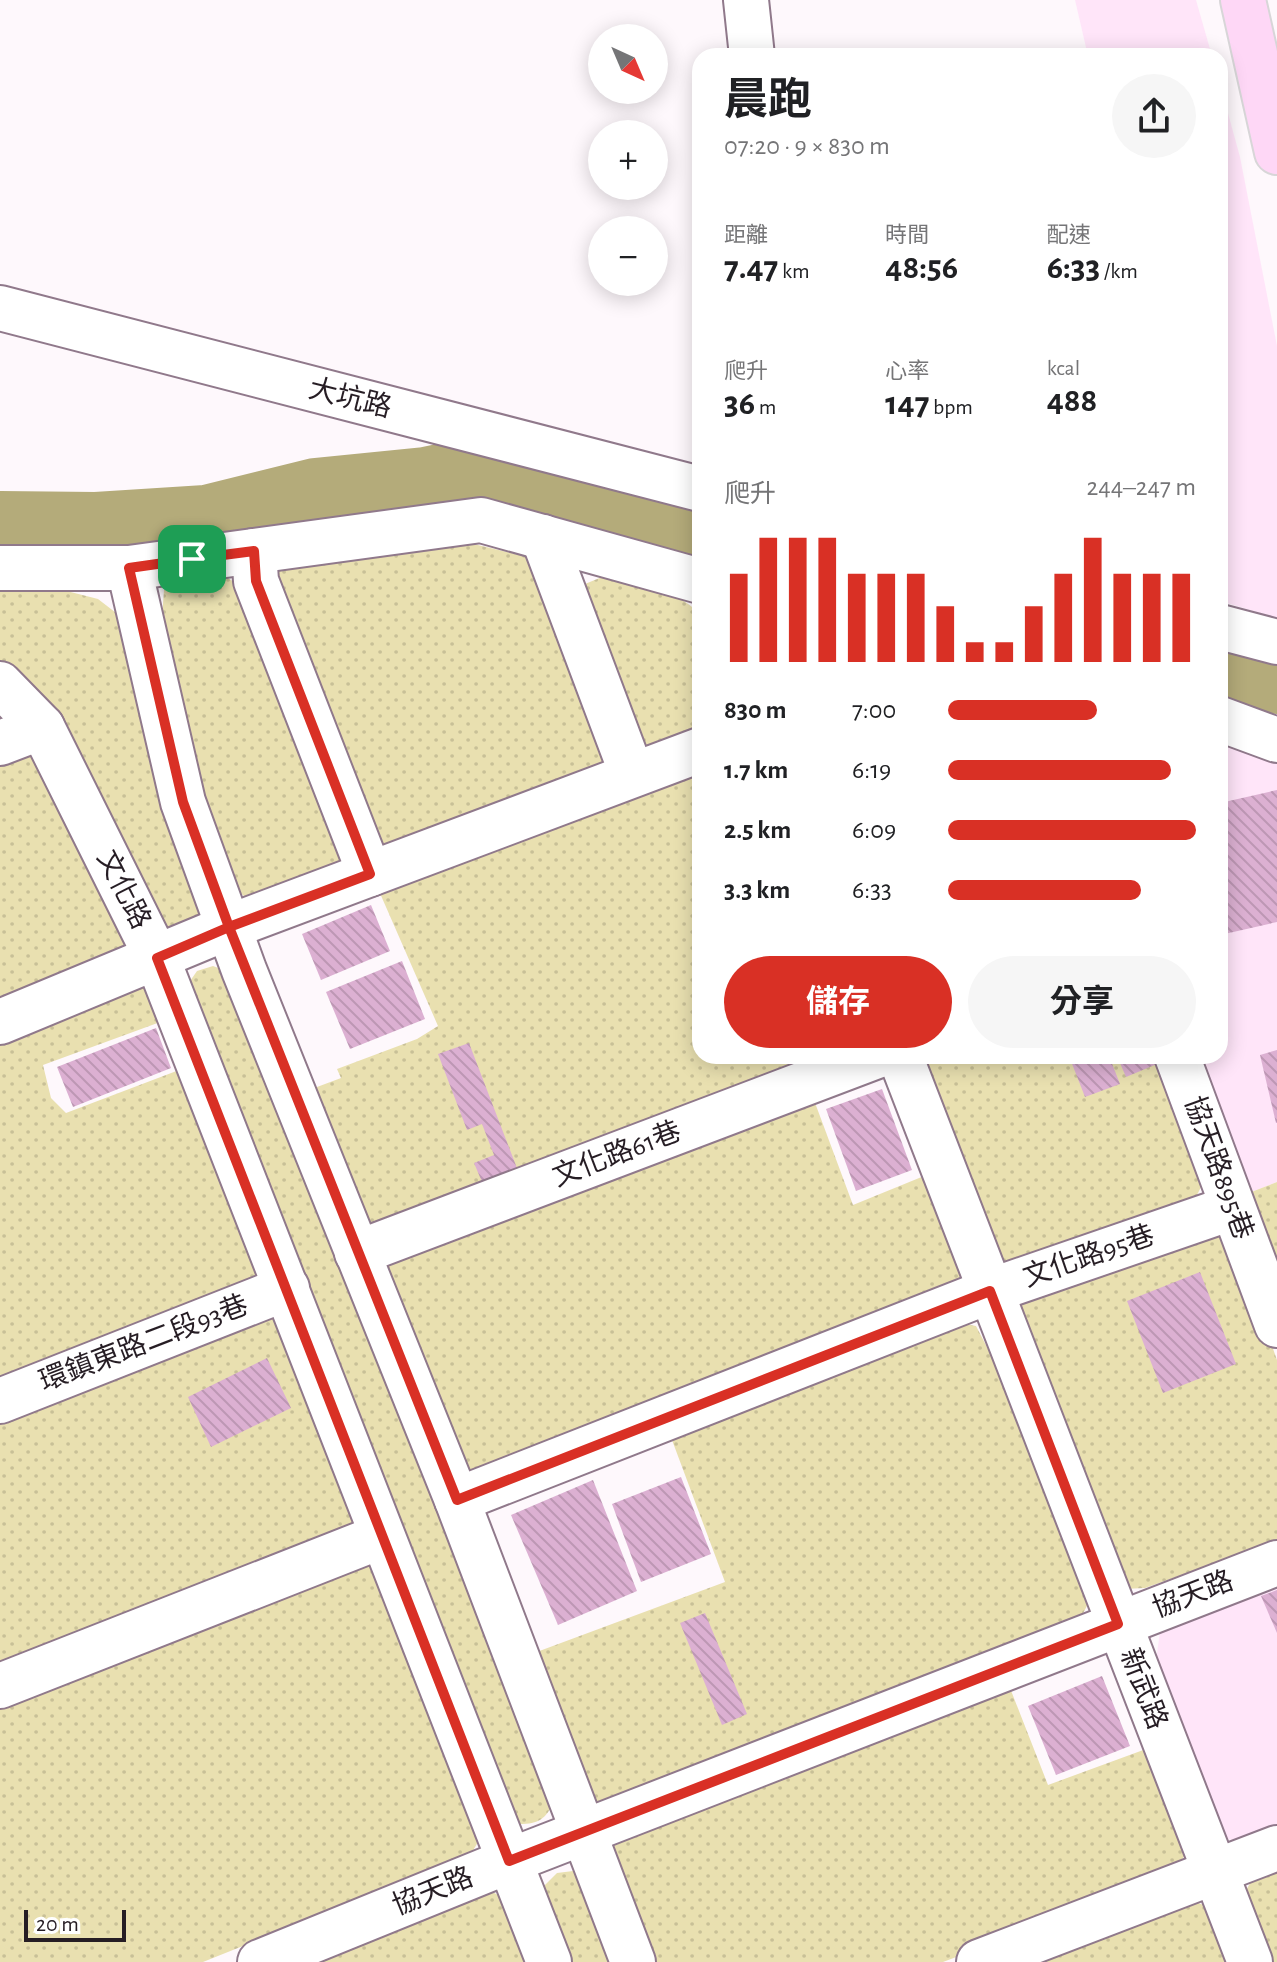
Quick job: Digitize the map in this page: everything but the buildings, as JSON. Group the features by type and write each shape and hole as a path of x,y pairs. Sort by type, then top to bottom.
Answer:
{"main road":[{"path":"1243,0 1277,152"}],"street":[{"path":"746,0 751,48"},
{"name":"大坑路","path":"0,308 692,487"},
{"path":"0,568 129,568 481,520 692,579"},
{"path":"543,537 632,774"},
{"path":"254,551 256,581 370,874"},
{"path":"129,568 183,802 229,927 457,1500 633,1962"},
{"path":"1228,629 1277,642"},
{"name":"文化路","path":"0,684 42,727 157,958 549,1962"},
{"path":"1228,722 1277,740"},
{"path":"0,743 42,727"},
{"path":"0,1022 229,927 692,753"},
{"name":"文化路61巷","path":"357,1253 856,1064"},
{"name":"新武路","path":"903,1064 1250,1962"},
{"name":"協天路895巷","path":"1180,1064 1277,1325"},
{"name":"文化路95巷","path":"457,1500 990,1291 1231,1208"},
{"name":"環鎮東路二段93巷","path":"0,1401 287,1288"},
{"path":"0,1686 382,1536"},
{"name":"協天路","path":"260,1962 509,1861 1277,1563"},
{"path":"979,1962 1277,1848"}],"shaded area":[{"path":"1075,0 1196,0 1210,48 1086,48"},
{"path":"1228,113 1240,157 1277,346 1277,618 1228,603"},
{"path":"449,538 527,557 546,578 609,751 602,778 384,852 274,594 279,566"},
{"path":"225,576 244,589 350,852 341,873 256,906 232,886 208,830 162,618 164,590 199,577"},
{"path":"602,577 641,585 679,598 692,607 692,741 650,749 638,738 579,597 585,584"},
{"path":"0,584 51,587 98,599 133,626 209,918 192,934 160,928 0,669"},
{"path":"1228,742 1277,757 1277,1182 1241,1196 1192,1064 1228,1064"},
{"path":"31,750 134,943 0,1011 0,752"},
{"path":"692,771 692,1064 802,1064 367,1226 309,1090 341,1078 337,1069 417,1039 438,1026 379,891"},
{"path":"213,966 226,971 554,1801 545,1816 532,1823 519,1824 506,1811 188,984 197,971"},
{"path":"154,982 163,1021 43,1065 51,1098 66,1113 187,1067 265,1280 0,1392 0,1035"},
{"path":"926,1064 1165,1064 1208,1173 1194,1201 1018,1269 996,1259 925,1075"},
{"path":"811,1092 853,1205 924,1176 962,1275 960,1291 483,1479 460,1466 384,1273 390,1253"},
{"path":"1277,1182 1277,1281 1241,1196"},
{"path":"1218,1224 1235,1241 1277,1360 1277,1541 1145,1588 1124,1589 1011,1306"},
{"path":"270,1308 363,1520 0,1680 0,1408"},
{"path":"959,1323 976,1326 989,1351 1089,1602 1079,1621 591,1804 534,1653 725,1582 669,1432"},
{"path":"364,1558 377,1571 481,1837 471,1854 203,1962 0,1962 0,1692"},
{"path":"1277,1579 1277,1833 1248,1843 1223,1838 1155,1668 1161,1624"},
{"path":"1010,1688 1048,1785 1146,1749 1185,1855 1171,1876 943,1962 653,1962 609,1839"},
{"path":"1277,1863 1277,1962 1266,1962 1244,1894 1257,1871"},
{"path":"581,1870 620,1962 563,1962 539,1891 557,1873"},
{"path":"491,1891 508,1901 534,1962 303,1962"},
{"path":"1187,1899 1212,1908 1232,1962 1009,1962"}],"waterway":[{"path":"0,522 96,523 206,516 315,489 425,478 468,469 692,529"},
{"path":"1228,670 1277,683"}],"route":[{"path":"192,559 129,568 183,802 229,927 157,958 509,1861 1118,1624 990,1291 457,1500 229,927 370,874 256,581 254,551 192,559"}]}
